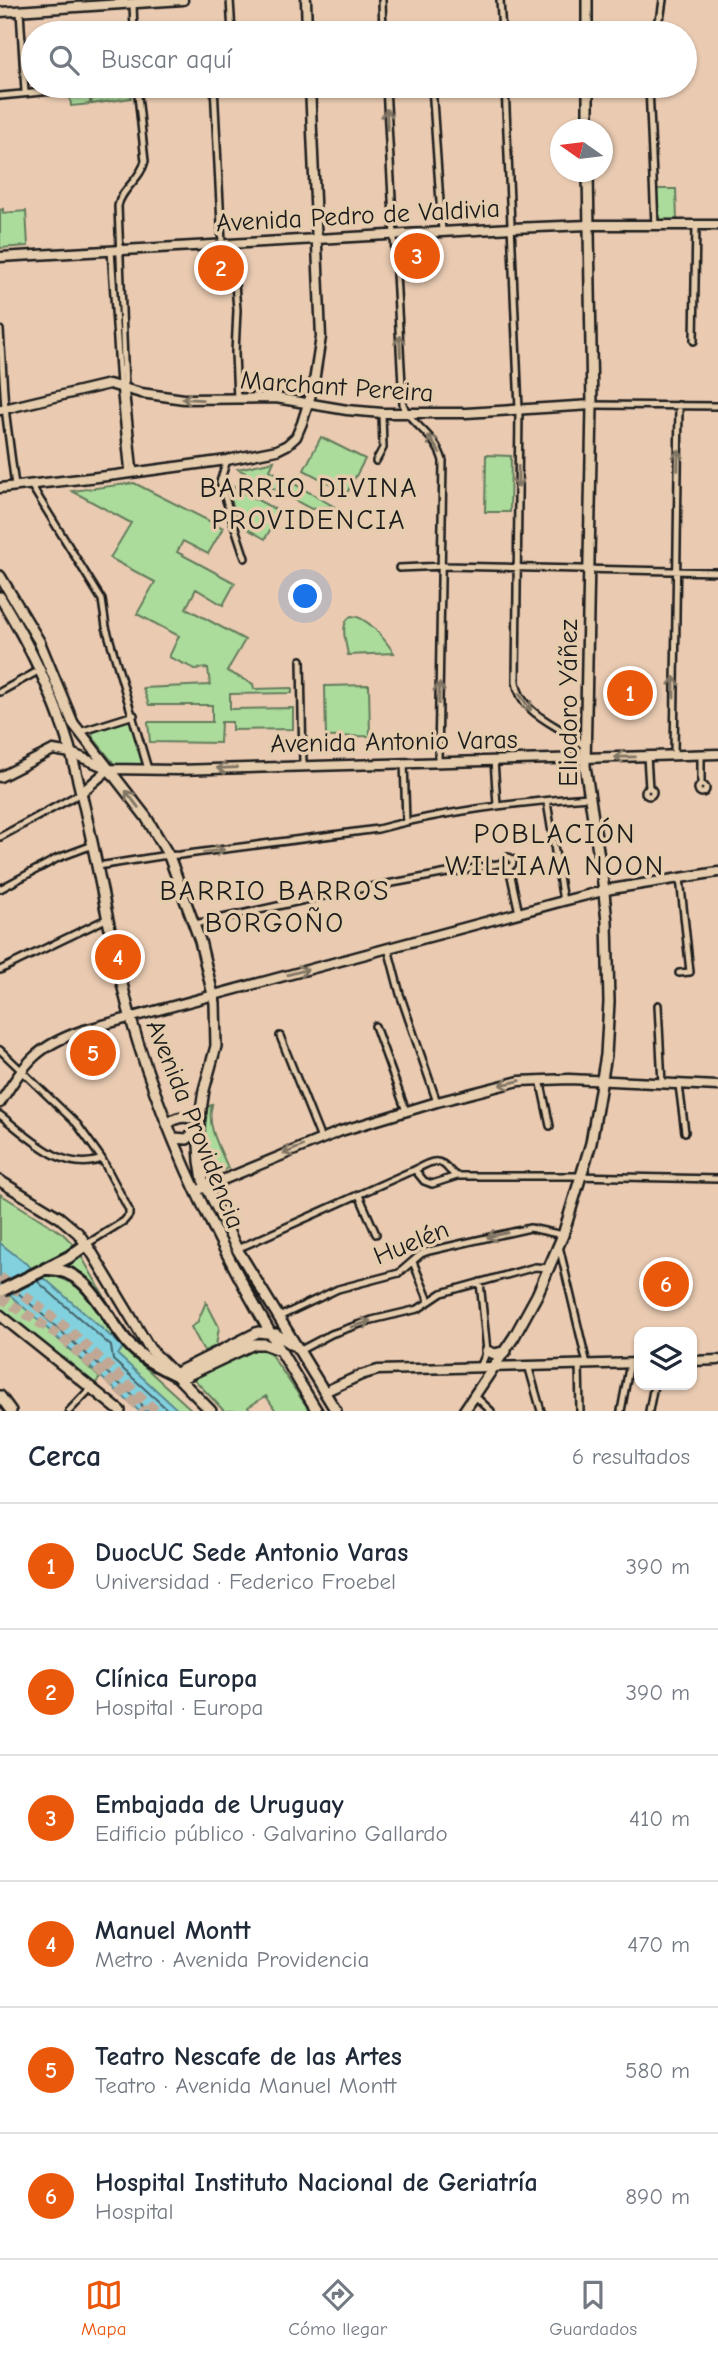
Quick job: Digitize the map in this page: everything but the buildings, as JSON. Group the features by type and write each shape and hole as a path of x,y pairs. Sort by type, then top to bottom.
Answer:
{"highway":[{"path":"1,1290 69,1257 87,1244"},
{"path":"43,1270 61,1269 78,1277 130,1346 177,1376"}],"main road":[{"path":"587,0 587,21"},
{"path":"588,98 588,119"},
{"name":"Eliodoro Yáñez","path":"464,1411 506,1351 559,1246 583,1176 603,1080 609,1002 604,891 589,797 585,752 592,405 588,182"},
{"name":"Avenida Providencia","path":"0,576 39,641 67,709 80,732 146,817 170,856 195,924 214,995 216,1046 198,1126 201,1170 206,1187 237,1249 336,1411"},
{"name":"Avenida Providencia","path":"0,597 22,632 40,669 71,753 131,1017 149,1074 196,1191 239,1280 317,1411"},
{"path":"169,1124 184,1117 198,1126 187,1139 174,1138"},
{"path":"0,1181 66,1222 87,1244 143,1340 211,1411"},
{"path":"0,1315 120,1411"},
{"path":"177,1376 255,1333 268,1331 283,1337 299,1351"},
{"path":"177,1376 254,1343 280,1350"},
{"path":"487,1351 495,1354 506,1351"},
{"path":"0,1396 11,1411"}],"street":[{"path":"0,12 72,4 183,0"},
{"path":"230,0 231,21"},
{"path":"306,0 307,21"},
{"path":"382,0 383,21"},
{"path":"500,0 501,21"},
{"path":"657,21 663,0"},
{"path":"133,3 134,21"},
{"path":"20,10 21,26"},
{"path":"0,96 21,93"},
{"path":"132,474 122,386 115,250 118,202 141,172 145,161 138,98"},
{"path":"215,98 222,244"},
{"path":"0,488 132,474 227,460 277,450 287,445 299,431 309,404 321,337 311,98"},
{"path":"386,98 403,404 406,413 426,432 442,457 438,762"},
{"path":"433,98 442,231"},
{"path":"506,98 519,409 515,677 517,691 524,704 585,752"},
{"path":"650,98 655,225"},
{"path":"694,341 696,224"},
{"name":"Avenida Pedro de Valdivia","path":"0,257 442,231 589,225 718,225"},
{"path":"232,244 237,310 237,399"},
{"path":"0,330 2,409 15,486"},
{"name":"Marchant Pereira","path":"2,409 103,385 122,386 141,393 184,399 276,398 382,413 466,413 592,405 718,406"},
{"path":"674,755 679,405"},
{"path":"376,461 383,448 382,413"},
{"path":"227,460 220,482 245,558"},
{"path":"31,485 102,600 106,627 148,769"},
{"path":"400,568 442,566 718,572"},
{"path":"301,660 303,765"},
{"path":"0,692 40,669"},
{"path":"80,732 134,715"},
{"path":"0,777 50,750 71,753 109,769 81,793 0,837"},
{"name":"Avenida Antonio Varas","path":"109,769 438,762 585,752 648,756 718,754"},
{"path":"701,754 701,785"},
{"path":"648,756 649,788"},
{"path":"494,760 497,806"},
{"path":"404,762 406,821"},
{"path":"98,866 378,829 406,821 497,806 589,797"},
{"path":"547,802 563,901"},
{"path":"0,889 58,858 93,845"},
{"path":"195,924 337,893 503,863 505,858 511,858 513,863 509,867 519,913"},
{"path":"0,1103 22,1070 39,1052 57,1040 131,1017 563,901 604,891 718,872"},
{"path":"679,972 690,972 680,878"},
{"path":"0,970 108,918"},
{"path":"388,948 400,994 437,1102"},
{"path":"658,1005 662,1084"},
{"path":"375,1026 406,1111"},
{"path":"280,1036 321,1139"},
{"path":"0,1050 72,1117 102,1160 130,1213 124,1221 87,1244"},
{"path":"540,1079 550,1126"},
{"path":"196,1191 321,1139 406,1111 519,1081 603,1080 718,1087"},
{"path":"679,1084 685,1132"},
{"path":"0,1115 64,1160 85,1164 102,1160"},
{"path":"237,1249 429,1162 439,1162 457,1176"},
{"path":"415,1170 424,1181 432,1184 457,1176 718,1179"},
{"path":"359,1195 376,1234"},
{"name":"Huelén","path":"279,1317 338,1289 400,1273 421,1254 429,1251 537,1228 563,1235"},
{"path":"559,1246 583,1364 580,1411"},
{"path":"413,1262 429,1301"},
{"path":"299,1351 331,1334 376,1319 413,1311 442,1293 535,1267 549,1268"},
{"path":"480,1282 487,1351 481,1366"},
{"path":"697,1361 718,1360"},
{"path":"324,1392 378,1370 634,1363 621,1411"},
{"path":"528,1364 541,1411"},
{"path":"69,1411 92,1387"},
{"path":"649,1411 653,1390"},
{"path":"475,1396 491,1411"}],"green space":[{"path":"70,98 90,98 90,104 71,106"},
{"path":"91,98 131,98 92,104"},
{"path":"655,189 676,189 677,221 656,222"},
{"path":"3,209 3,213 26,211 28,246 0,248 0,210"},
{"path":"321,437 365,459 347,493 304,470"},
{"path":"486,455 511,456 510,512 485,512"},
{"path":"274,461 270,470 333,506 311,509 238,469"},
{"path":"134,483 223,528 208,554 183,541 177,552 235,583 223,605 196,589 186,608 245,640 227,671 253,684 254,689 292,688 292,693 230,694 230,709 293,708 293,729 232,730 232,722 221,722 220,743 150,742 148,722 212,722 212,705 149,705 143,688 210,685 208,668 195,669 169,657 179,636 137,614 155,582 110,558 131,523 72,491"},
{"path":"226,483 280,512 265,539 239,524"},
{"path":"351,616 370,624 394,653 348,655 344,628"},
{"path":"369,685 370,736 326,737 325,686"},
{"path":"133,721 143,761 141,766 115,765 92,736 93,732"},
{"path":"212,1105 212,1129 228,1168 212,1175 207,1158 205,1133 207,1107"},
{"path":"0,1194 62,1233 76,1247 127,1336 123,1347 193,1411 141,1411 54,1335 100,1378 94,1385 0,1312 0,1299 10,1296 0,1287"},
{"path":"206,1302 219,1327 216,1346 204,1351 191,1327 197,1323"},
{"path":"251,1346 267,1349 310,1411 276,1411 266,1396 248,1407 250,1411 224,1411 194,1379 194,1375"}],"water":[{"path":"0,1243 123,1347 118,1355 179,1411 139,1411 0,1286"}],"tunnel":[{"path":"0,1277 70,1331 156,1411"},
{"path":"0,1297 60,1336 144,1411"}],"place":[{"name":"Embajada de Uruguay","path":"417,256"},
{"name":"Clínica Europa","path":"221,268"},
{"name":"DuocUC Sede Antonio Varas","path":"630,693"},
{"name":"Manuel Montt","path":"118,957"},
{"name":"Teatro Nescafe de las Artes","path":"93,1053"},
{"name":"Hospital Instituto Nacional de Geriatría","path":"666,1284"}],"district":[{"name":"BARRIO DIVINA PROVIDENCIA","path":"309,503"},
{"name":"POBLACIÓN WILLIAM NOON","path":"555,849"},
{"name":"BARRIO BARROS BORGOÑO","path":"275,906"}]}
